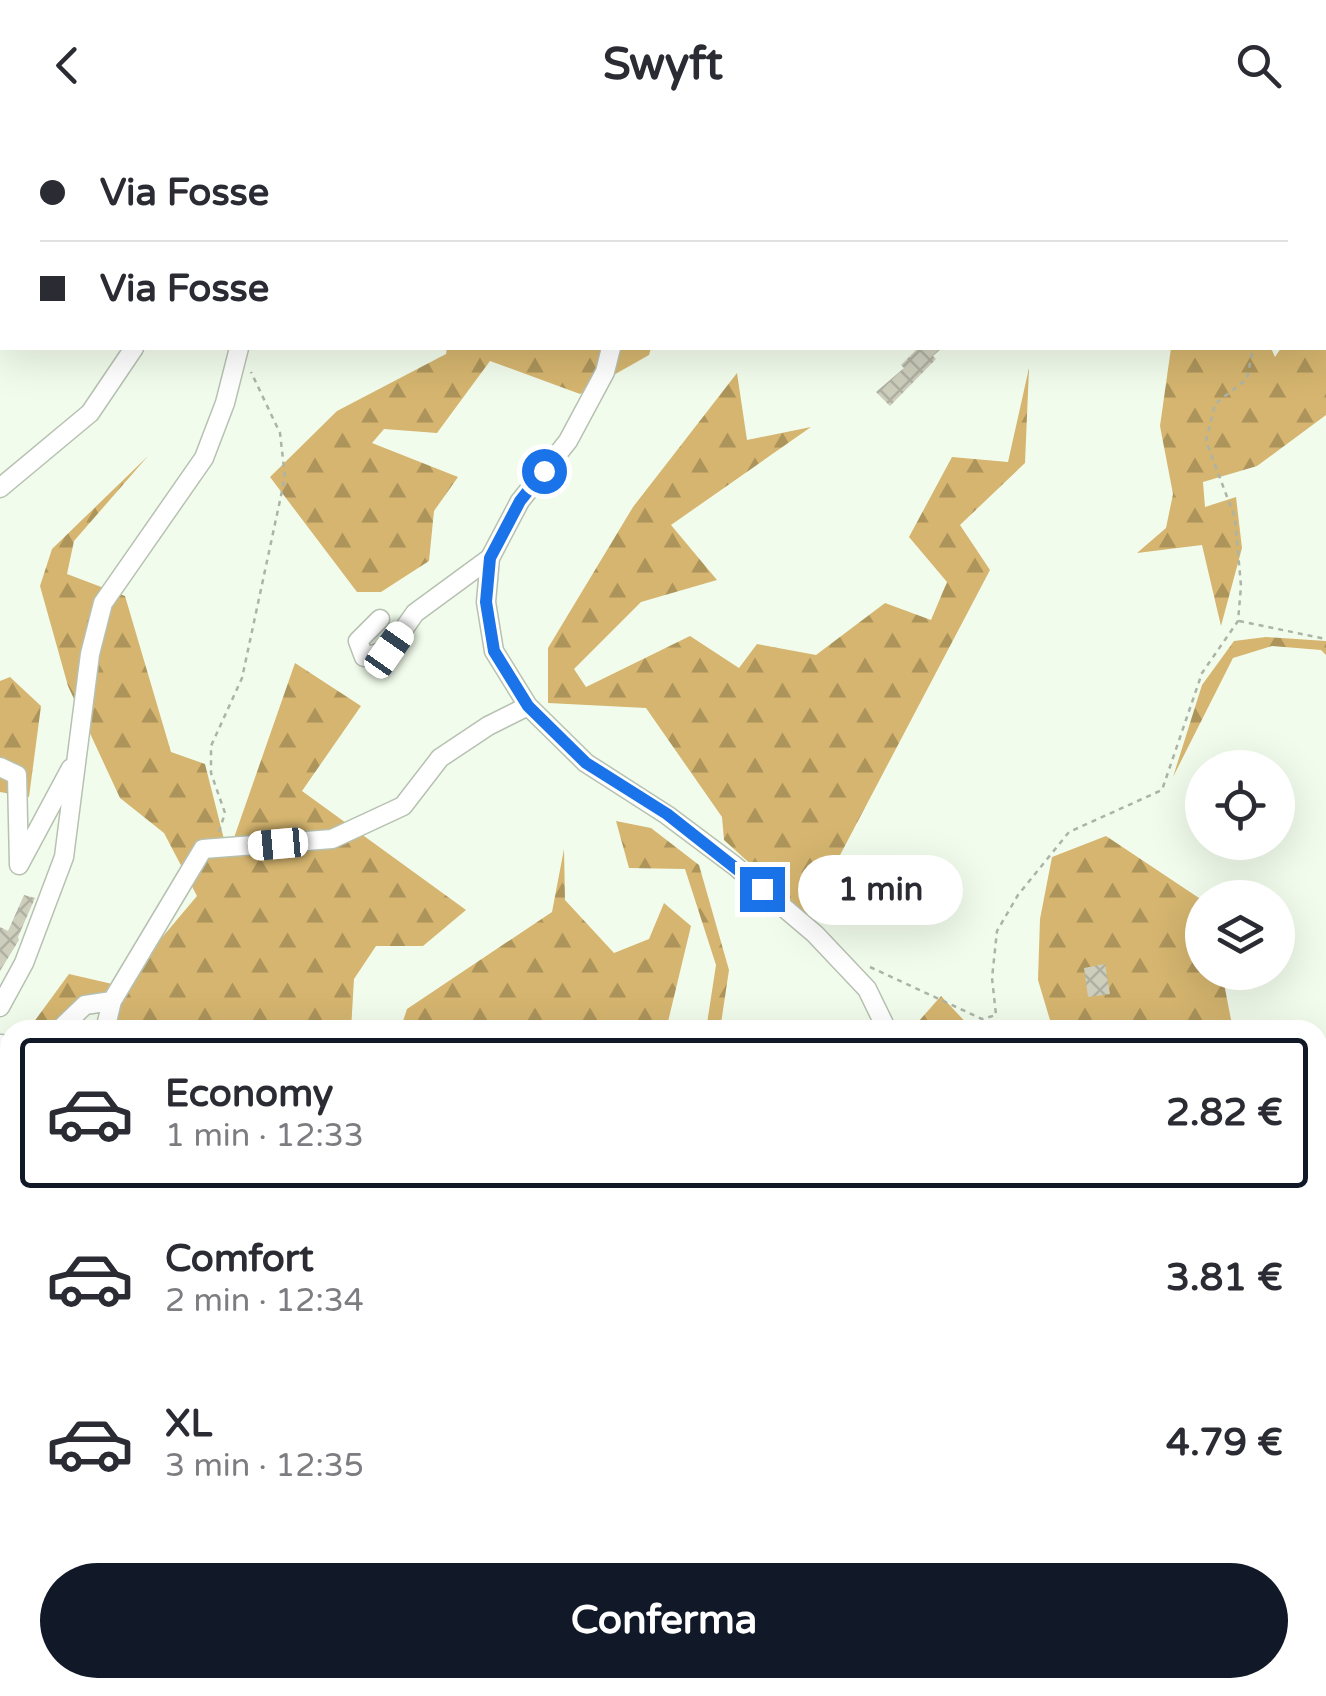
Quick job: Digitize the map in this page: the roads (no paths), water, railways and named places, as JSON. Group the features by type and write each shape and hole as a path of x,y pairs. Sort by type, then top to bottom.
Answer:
{"street":[{"path":"0,488 90,413 133,350"},
{"path":"0,1007 24,963 64,857 90,654 104,603 204,458 238,350"},
{"path":"612,350 606,372 568,441 520,501 490,558 486,602 494,651 528,706 586,763 667,814 814,934 867,989 881,1020"},
{"path":"380,619 358,641 364,657 389,650 416,613 490,558"},
{"path":"107,1020 112,1001 203,849 332,839 403,806 440,758 488,726 528,706"},
{"path":"0,767 17,775 19,864 78,754"},
{"path":"70,1020 86,1006 112,1001"}]}
